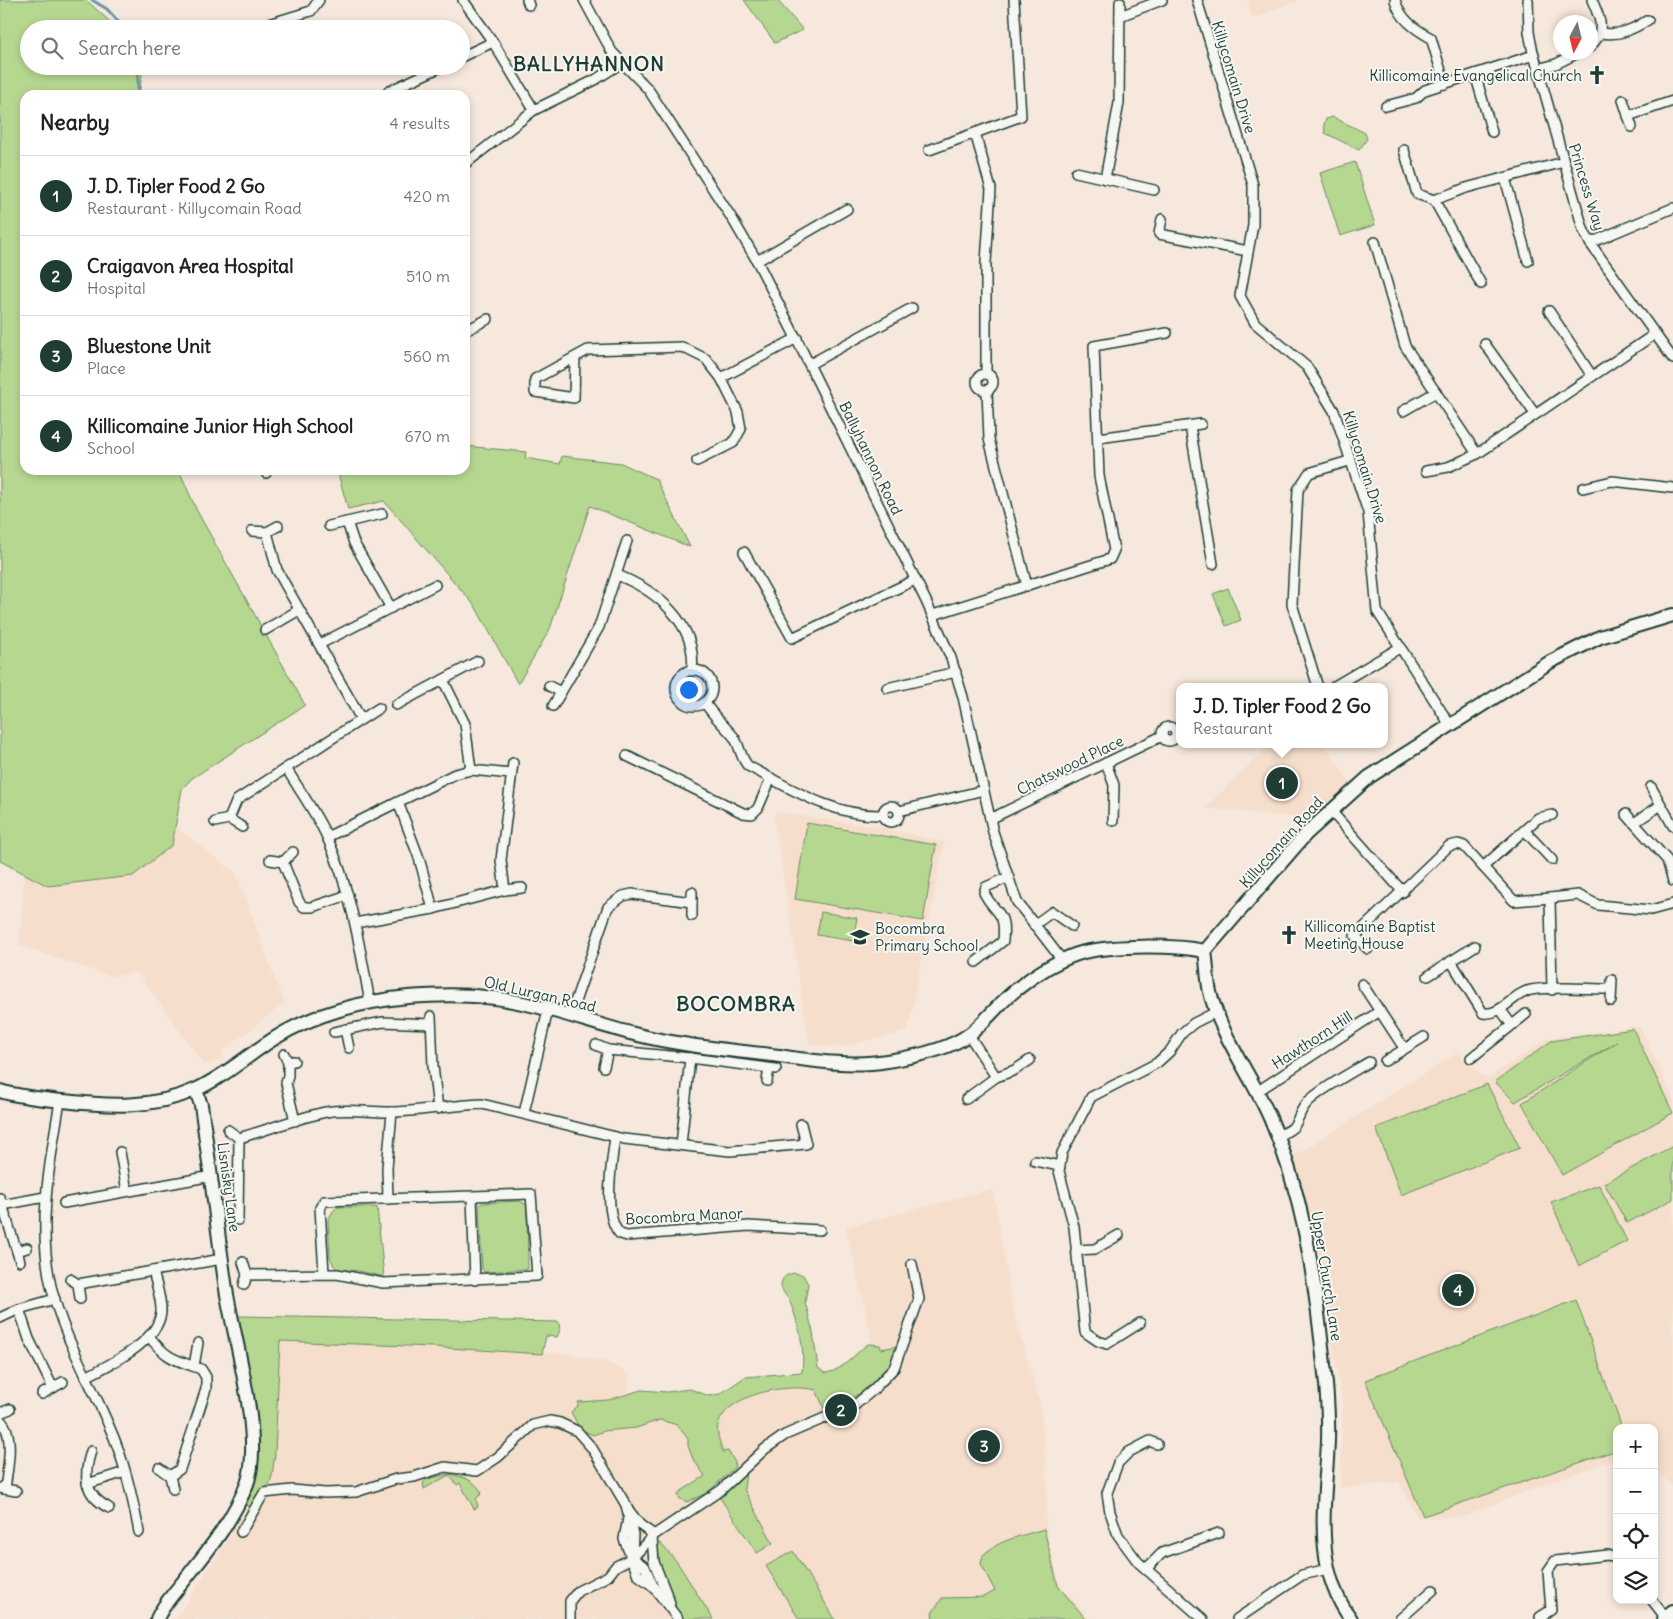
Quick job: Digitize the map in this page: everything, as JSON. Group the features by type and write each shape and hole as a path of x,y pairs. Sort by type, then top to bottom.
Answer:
{"street":[{"path":"282,20 311,11 319,0"},
{"path":"463,0 493,42 534,110"},
{"name":"Ballyhannon Road","path":"584,0 612,52 623,62 656,101 757,260 810,364 933,615 956,672 990,819 1007,878 1017,902 1062,960"},
{"path":"929,150 1022,116 1014,0"},
{"path":"1120,16 1162,0"},
{"name":"Killycomain Drive","path":"1197,0 1253,185 1253,225 1240,296 1255,323 1307,367 1334,411 1349,461 1368,512 1377,611 1450,726"},
{"path":"1395,0 1397,9 1411,26 1431,38 1445,84"},
{"name":"Princess Way","path":"1528,0 1529,32 1534,55 1578,215 1590,243 1673,359"},
{"path":"1592,0 1601,25 1598,37"},
{"path":"1105,179 1119,103 1120,2"},
{"path":"1600,34 1612,35 1632,31 1648,20"},
{"path":"470,53 493,42"},
{"path":"1386,106 1416,98 1425,90 1534,55"},
{"path":"1538,69 1564,60"},
{"path":"470,160 534,110 595,80 623,62"},
{"path":"1475,74 1492,132"},
{"path":"391,90 424,75"},
{"path":"1623,100 1632,127"},
{"path":"1628,116 1673,101"},
{"path":"975,133 991,189 986,262 986,374 991,377 993,382 992,387 987,390 989,439 1027,586"},
{"path":"1404,150 1417,194 1434,200 1564,162"},
{"path":"1076,172 1154,190"},
{"path":"1505,178 1528,261"},
{"path":"1434,200 1480,284"},
{"path":"1590,243 1673,208"},
{"path":"757,260 847,209"},
{"path":"1162,219 1159,234 1248,251"},
{"path":"1375,242 1405,346 1477,454"},
{"path":"810,364 912,308"},
{"path":"1549,311 1592,376"},
{"path":"470,328 488,319"},
{"path":"933,615 1110,559 1114,550 1099,476 1094,346 1167,333"},
{"path":"1426,471 1448,467 1477,454 1655,334"},
{"path":"721,378 797,338"},
{"path":"1485,344 1536,414"},
{"path":"575,357 574,398 535,392 536,379 575,357 588,350 682,347 706,359 721,378 738,412 741,429 733,444 697,461"},
{"path":"1403,411 1436,392"},
{"path":"1098,438 1201,424"},
{"path":"1190,426 1213,564"},
{"path":"1317,683 1292,604 1298,490 1309,473 1349,461"},
{"path":"1583,488 1612,481 1673,488"},
{"path":"329,526 382,514"},
{"path":"347,522 354,543 391,608"},
{"path":"252,531 267,532 278,526"},
{"path":"267,532 273,562 361,719"},
{"path":"554,706 598,627 627,541"},
{"path":"744,552 792,638 915,580"},
{"path":"617,574 648,589 670,606 681,625 694,657 692,671"},
{"path":"320,644 435,585"},
{"path":"265,630 299,610"},
{"name":"Killycomain Road","path":"1205,951 1306,834 1330,810 1369,777 1550,662 1600,637 1673,615"},
{"path":"1340,683 1401,647"},
{"path":"396,705 478,661"},
{"path":"692,671 703,673 710,682 711,693 705,703 694,706 688,705 679,698 676,686 678,680 686,672 692,671"},
{"path":"887,688 956,672"},
{"path":"443,680 465,724 471,770"},
{"path":"549,686 562,692"},
{"path":"705,703 716,720 735,738 741,759 748,766 821,804 861,816 883,815 888,821 893,822 898,819 900,811 984,790"},
{"path":"229,819 237,800 379,708"},
{"name":"Chatswood Place","path":"990,819 1162,736 1167,741 1172,741 1176,735"},
{"path":"627,756 743,813 752,814 758,808 771,778"},
{"path":"504,890 501,860 513,763"},
{"path":"1106,763 1114,785 1113,821"},
{"path":"286,768 327,837 348,895 370,1003"},
{"path":"327,837 455,774 471,770 511,774"},
{"path":"1651,788 1673,826"},
{"path":"398,802 419,858 433,909"},
{"path":"1634,823 1661,805"},
{"path":"1330,810 1403,892"},
{"path":"1626,814 1667,860 1673,882"},
{"path":"1483,867 1538,818 1552,815"},
{"path":"215,822 229,819 242,827"},
{"path":"1525,831 1552,860"},
{"path":"1368,950 1355,936 1449,846 1458,844 1464,846 1514,900 1572,895 1598,905 1639,909 1657,909 1673,904"},
{"path":"283,862 292,852"},
{"path":"270,860 283,862"},
{"path":"283,862 300,902 304,907 312,907 348,895"},
{"path":"976,962 1003,941 1004,925 999,910 988,902 984,893 986,887 1007,878"},
{"path":"354,923 433,909 504,890 522,888"},
{"path":"692,892 692,916"},
{"path":"570,1016 608,907 623,896 632,894 692,902"},
{"path":"1550,898 1552,990"},
{"path":"1034,925 1052,912 1072,926"},
{"path":"1428,976 1475,946"},
{"path":"996,1078 969,1035 1017,988 1062,960 1083,952 1120,948 1185,947 1205,951"},
{"name":"Upper Church Lane","path":"1205,951 1208,982 1216,1012 1258,1091 1277,1135 1288,1162 1306,1232 1328,1412 1323,1529 1328,1569 1334,1590 1351,1619"},
{"path":"1451,962 1483,1013 1490,1014 1531,990 1611,985 1610,1001"},
{"path":"1362,984 1404,1048"},
{"name":"Old Lurgan Road","path":"0,1091 96,1105 142,1105 196,1090 279,1036 323,1016 370,1003 441,995 488,997 548,1010 636,1035 715,1048 845,1064 882,1062 944,1047 969,1035"},
{"path":"1500,1009 1511,1024"},
{"path":"524,1113 548,1010"},
{"name":"Hawthorn Hill","path":"1258,1091 1380,1011"},
{"path":"1140,1323 1107,1344 1098,1342 1085,1332 1074,1227 1059,1171 1062,1154 1091,1097 1157,1063 1170,1051 1182,1033 1194,1023 1216,1012"},
{"path":"1471,1058 1511,1024 1526,1014"},
{"path":"334,1032 383,1022 431,1020 432,1066 438,1109"},
{"path":"345,1029 348,1048"},
{"path":"1385,1061 1424,1036"},
{"path":"596,1045 608,1050 772,1069 767,1081"},
{"path":"604,1067 608,1050"},
{"path":"681,1145 690,1058"},
{"path":"289,1059 286,1082 295,1121"},
{"path":"966,1099 996,1078 1016,1070 1030,1060"},
{"path":"1277,1135 1287,1133 1296,1126 1307,1102 1340,1084 1369,1062"},
{"name":"Lisnisky Lane","path":"157,1619 172,1594 213,1545 238,1505 248,1482 253,1451 251,1428 226,1290 201,1105 196,1090"},
{"path":"60,1101 45,1198 46,1250 55,1299 71,1346 110,1427 125,1472 139,1532"},
{"path":"239,1138 326,1112 356,1109 392,1112 482,1104 615,1137 730,1151 815,1143"},
{"path":"388,1199 387,1168 392,1112"},
{"path":"802,1124 806,1144"},
{"path":"228,1130 239,1138"},
{"name":"Bocombra Manor","path":"615,1137 610,1204 612,1220 620,1234 627,1236 749,1226 820,1230"},
{"path":"239,1138 241,1214"},
{"path":"120,1152 127,1191"},
{"path":"1035,1161 1060,1166"},
{"path":"64,1203 212,1176"},
{"path":"247,1275 324,1273 366,1278 383,1283 537,1276 532,1194 324,1201 320,1208 324,1273"},
{"path":"472,1197 475,1280"},
{"path":"20,1261 1,1202 45,1198"},
{"path":"1076,1250 1095,1249 1119,1234"},
{"path":"17,1251 27,1248"},
{"path":"80,1299 74,1282 222,1259"},
{"path":"243,1262 247,1275 244,1285"},
{"path":"570,1619 570,1601 578,1591 608,1576 616,1566 632,1558 653,1536 721,1490 752,1459 777,1440 855,1405 894,1368 919,1299 912,1264"},
{"path":"86,1377 125,1357 149,1336 159,1323 161,1310 153,1271"},
{"path":"0,1318 19,1308 55,1299"},
{"path":"19,1308 28,1339 53,1388"},
{"path":"149,1336 160,1351 172,1360 201,1369 206,1377 206,1389 180,1469 170,1476"},
{"path":"194,1366 198,1343"},
{"path":"42,1394 63,1382"},
{"path":"0,1413 10,1410"},
{"path":"0,1420 8,1433 9,1442 3,1489 16,1492"},
{"path":"241,1532 264,1494 292,1490 325,1494 356,1492 396,1479 445,1467 477,1471 498,1458 533,1425 550,1421 560,1423 584,1436 627,1508 640,1525 653,1536 654,1562 670,1600 670,1608"},
{"path":"1157,1444 1150,1441 1129,1452 1118,1463 1107,1493 1110,1512 1118,1535 1138,1562 1203,1619"},
{"path":"91,1451 85,1468 87,1484 96,1502 109,1508"},
{"path":"159,1468 170,1476 173,1489"},
{"path":"87,1484 125,1472"},
{"path":"627,1508 628,1518 624,1540 638,1575 653,1586 678,1619"},
{"path":"1146,1569 1162,1552 1219,1533"},
{"path":"1540,1617 1552,1610 1548,1570 1556,1561 1608,1555 1613,1557"},
{"path":"1237,1619 1302,1574 1328,1569"},
{"path":"1400,1619 1433,1590"},
{"path":"1656,1604 1668,1616"}],"shaded area":[{"path":"1247,0 1299,0 1253,18"},
{"path":"1267,748 1327,748 1351,784 1302,827 1294,817 1205,808"},
{"name":"Bocombra Primary School","path":"776,812 880,827 944,842 908,1031 840,1047 809,1044 774,817"},
{"path":"175,827 236,873 284,1003 222,1052 223,1059 204,1065 137,972 112,977 19,945 25,874 48,886 172,845"},
{"path":"1640,1026 1673,1098 1673,1487 1658,1472 1658,1424 1613,1424 1613,1460 1545,1484 1462,1517 1418,1517 1399,1482 1340,1488 1343,1409 1318,1245 1294,1156 1457,1053 1487,1079 1549,1038"},
{"path":"993,1189 1013,1311 1040,1403 1047,1480 1046,1527 1049,1545 1060,1585 1090,1619 176,1619 238,1524 259,1482 271,1332 566,1354 604,1361 630,1374 628,1391 589,1415 711,1401 754,1385 834,1385 872,1340 846,1227"}],"green space":[{"path":"0,0 86,0 108,20 20,20 20,75 142,75 140,90 20,90 20,475 181,475 197,511 305,705 191,779 182,789 172,845 133,876 48,886 0,861"},
{"path":"744,0 777,0 803,30 775,43"},
{"path":"1333,117 1365,133 1367,139 1359,150 1325,133 1324,124 1326,119"},
{"path":"1355,162 1375,225 1340,236 1320,173"},
{"path":"470,446 526,452 525,458 560,464 562,456 621,463 656,479 690,547 590,506 550,629 518,684 475,606 384,501 348,509 338,475 470,475"},
{"path":"1228,588 1241,620 1226,626 1213,594"},
{"path":"807,823 936,845 923,921 795,899"},
{"path":"821,912 857,918 853,941 817,935"},
{"path":"1633,1029 1673,1113 1562,1175 1522,1103 1617,1042 1515,1102 1495,1082 1551,1041"},
{"path":"1487,1084 1520,1148 1401,1195 1376,1128"},
{"path":"1673,1146 1673,1199 1627,1223 1604,1183"},
{"path":"1599,1185 1627,1241 1579,1266 1551,1202"},
{"path":"520,1201 527,1205 528,1269 484,1272 482,1269 479,1205 482,1203"},
{"path":"338,1207 377,1207 384,1277 359,1271 337,1269 334,1266 330,1257 328,1220 333,1211"},
{"path":"795,1273 803,1275 808,1284 805,1302 813,1332 818,1368 826,1373 838,1369 868,1344 880,1345 881,1349 898,1346 894,1357 880,1377 858,1394 825,1410 816,1390 805,1388 777,1389 748,1397 735,1404 719,1422 718,1429 718,1437 723,1452 728,1451 735,1462 734,1468 707,1493 687,1502 680,1499 678,1495 680,1492 705,1476 693,1459 688,1446 688,1439 677,1425 660,1420 636,1428 604,1431 593,1435 580,1429 571,1412 578,1406 578,1402 608,1400 641,1390 667,1392 690,1389 709,1396 720,1394 745,1377 802,1372 803,1353 799,1327 790,1302 781,1287 784,1277"},
{"path":"1576,1300 1621,1424 1613,1424 1613,1451 1423,1516 1365,1380"},
{"path":"239,1316 559,1322 560,1330 557,1337 546,1336 542,1354 433,1347 280,1341 275,1454 272,1476 270,1483 253,1506 249,1507 243,1503 256,1471 257,1444 237,1319"},
{"path":"746,1472 744,1489 773,1543 757,1553 720,1498 722,1493"},
{"path":"449,1474 468,1479 479,1488 482,1493 476,1499 478,1507 474,1509 460,1483 457,1485 449,1475 424,1489 423,1483 427,1479"},
{"path":"1044,1529 1058,1586 1086,1619 933,1619 932,1613 942,1598 983,1597 995,1591 981,1564 983,1555 997,1545"},
{"path":"660,1543 677,1562 713,1619 683,1619 663,1581 657,1560 657,1551"},
{"path":"793,1551 835,1619 799,1619 766,1566"}],"waterway":[{"path":"92,0 107,9 117,20"},
{"path":"138,75 138,90"}],"place":[{"name":"Killicomaine Evangelical Church","path":"1597,75"},
{"name":"J. D. Tipler Food 2 Go","path":"1282,783"},
{"name":"Killicomaine Baptist Meeting House","path":"1289,935"},
{"name":"Bocombra Primary School","path":"860,937"},
{"name":"Killicomaine Junior High School","path":"1458,1290"},
{"name":"Craigavon Area Hospital","path":"841,1410"},
{"name":"Bluestone Unit","path":"984,1446"}],"district":[{"name":"BALLYHANNON","path":"589,63"},
{"name":"BOCOMBRA","path":"736,1003"}]}
